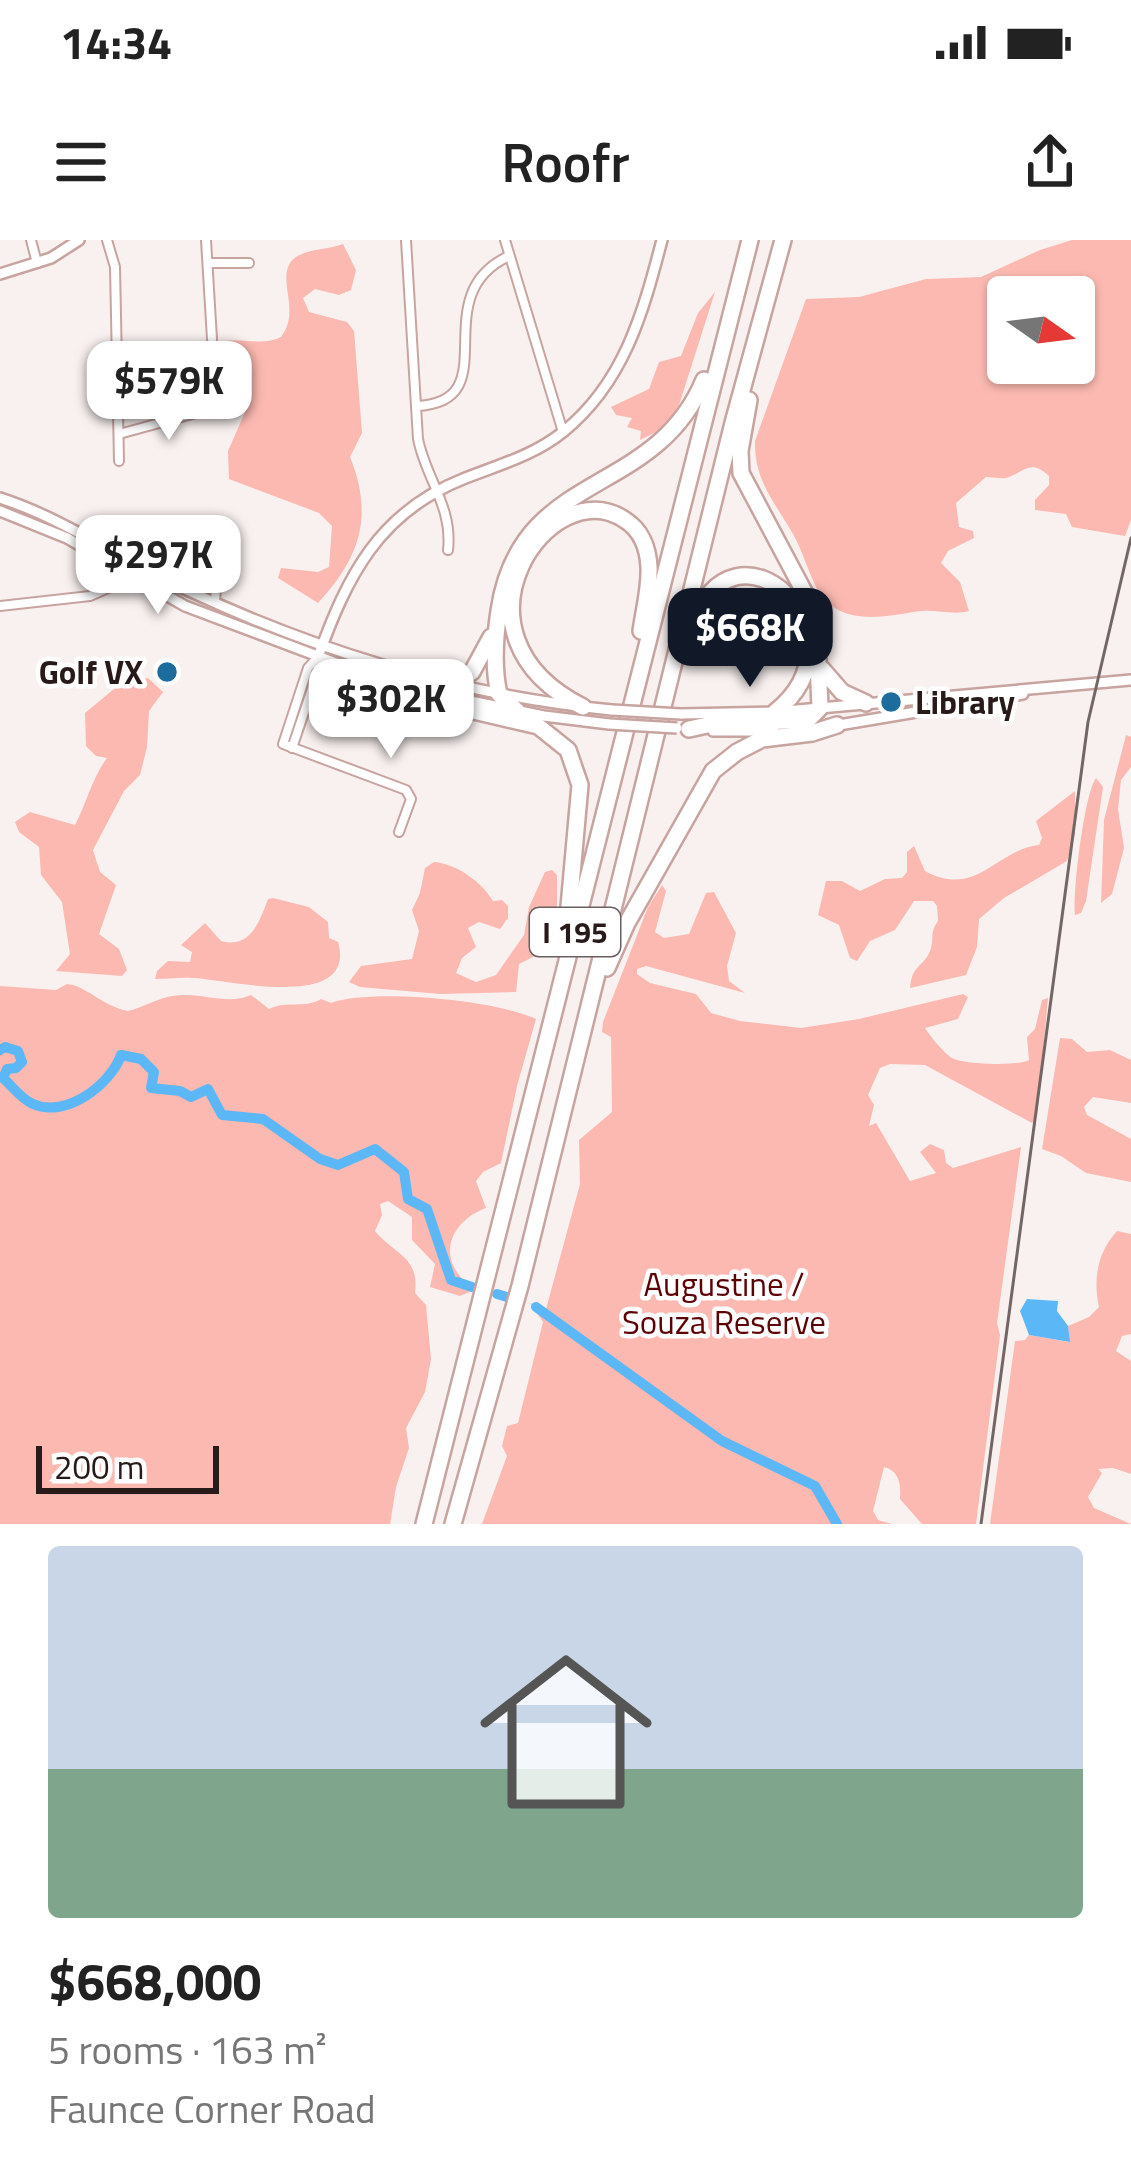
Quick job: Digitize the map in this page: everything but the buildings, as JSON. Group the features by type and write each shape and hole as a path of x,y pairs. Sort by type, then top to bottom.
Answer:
{"highway":[{"name":"I 195","path":"424,1524 750,240"},
{"name":"I 195","path":"453,1524 520,1286 783,240"},
{"path":"682,724 808,720 820,708 809,602 747,488 740,466 765,302"},
{"path":"517,711 499,694 498,618 507,572 526,538 565,502 668,438 695,401 723,339"},
{"path":"583,707 549,688 527,665 514,632 512,606 518,573 534,544 563,520 591,510 610,512 628,522 642,538 647,554 649,581 632,701"},
{"path":"668,692 706,598 727,581 759,577 789,593 804,629 805,680 775,712"},
{"path":"451,683 472,672 498,618"},
{"path":"819,664 838,689 866,703"},
{"path":"396,686 448,705 538,726 559,739 572,756 580,793 558,1004"},
{"path":"586,1021 627,922 713,771 763,740 837,725"}],"main road":[{"path":"0,274 37,262 79,240"},
{"path":"318,657 345,585 368,550 399,518 437,491 522,458 587,409 626,355 662,240"},
{"path":"0,498 72,527 215,602 322,644 499,694 682,724 866,703 947,702"},
{"path":"0,511 57,533 204,614 396,686 517,711 609,724 768,731 837,725 947,702 1131,680"}],"street":[{"path":"31,240 37,262"},
{"path":"107,240 115,267 118,460"},
{"path":"206,240 212,339"},
{"path":"406,240 420,448 448,515 448,550"},
{"path":"505,240 562,432"},
{"path":"416,406 441,401 460,381 466,364 465,310 470,290 484,271 509,256"},
{"path":"208,263 249,263"},
{"path":"119,434 207,410"},
{"path":"97,593 106,575 100,556"},
{"path":"215,602 218,557"},
{"path":"0,606 97,593 134,577"},
{"path":"318,657 318,671 288,746 408,792 411,802 399,832"}],"green space":[{"path":"1072,240 1131,240 1131,520 1125,536 1072,527 1066,514 1035,510 1035,500 1049,485 1049,476 1037,468 1006,478 986,477 956,503 959,527 973,531 974,538 948,551 941,563 960,582 969,611 872,617 846,613 824,598 815,585 796,540 766,490 756,455 755,441 806,299 859,297 926,279 981,277"},
{"path":"343,244 356,270 351,290 339,295 315,289 303,298 309,312 347,322 354,331 362,433 350,457 361,517 353,553 318,603 278,578 281,568 318,572 329,567 332,526 319,513 229,479 228,451 246,410 240,403 219,398 214,350 223,341 281,337 289,315 289,264 301,254"},
{"path":"715,292 679,405 666,427 640,440 641,431 627,427 632,418 616,415 611,407 649,389 659,362 681,356 698,313"},
{"path":"212,516 214,581 183,580 181,518"},
{"path":"148,678 163,692 149,711 140,775 124,791 93,850 100,872 116,885 99,934 119,949 127,970 122,976 56,971 70,954 62,902 41,875 39,847 19,832 15,822 30,812 75,825 107,758 96,756 86,746 85,713 120,684"},
{"path":"1126,735 1131,737 1131,767 1121,780 1118,809 1124,848 1112,894 1101,903 1104,820"},
{"path":"1096,778 1103,787 1086,901 1075,915 1080,845"},
{"path":"1075,791 1075,834 1067,861 1004,898 979,919 977,947 966,975 910,988 938,921 933,901 914,901 895,930 870,941 857,961 850,958 839,925 818,915 826,881 842,881 860,891 885,879 902,878 907,872 907,852 914,846 925,871 959,879 1039,845 1042,838 1036,821"},
{"path":"434,862 460,870 493,901 502,900 508,906 508,918 500,929 479,922 468,928 476,947 462,958 456,973 476,982 496,975 524,935 529,907 545,872 552,870 557,875 557,907 539,954 519,964 516,992 440,994 349,982 361,966 412,959 419,931 412,910 425,868"},
{"name":"Augustine / Souza Reserve","path":"662,885 666,891 655,932 664,938 689,934 706,893 714,892 736,933 727,966 729,981 745,993 646,966 637,969 637,974 650,983 696,994 711,1013 801,1028 963,994 968,997 958,1019 925,1028 952,1058 1004,1064 1029,1060 1027,1037 1035,1029 1042,1000 1048,998 1037,1117 1032,1123 925,1065 880,1068 868,1095 874,1105 869,1126 876,1123 910,1181 936,1173 920,1152 930,1144 944,1150 946,1163 953,1168 1021,1147 976,1524 922,1524 900,1499 896,1475 884,1467 873,1511 878,1520 892,1524 482,1524 507,1456 502,1446 507,1426 518,1423 543,1322 530,1303 546,1309 580,1184 579,1140 612,1112 611,1037 602,1032 603,1022 648,907"},
{"path":"268,899 309,907 328,922 329,938 338,942 339,964 328,978 285,987 155,979 168,961 190,962 192,952 181,945 205,923 221,941 239,941 252,932"},
{"path":"67,984 128,1011 183,995 226,999 251,995 269,1009 321,999 331,1003 403,996 493,1006 536,1019 501,1163 476,1181 486,1208 463,1223 450,1246 455,1269 472,1291 460,1296 430,1287 435,1264 412,1240 412,1217 388,1201 380,1204 382,1215 375,1231 414,1271 415,1293 426,1305 431,1359 425,1392 406,1428 409,1448 390,1524 0,1524 0,986 56,990"},
{"path":"1060,1038 1072,1039 1087,1052 1110,1050 1131,1060 1131,1103 1093,1097 1084,1107 1087,1115 1131,1139 1131,1182 1086,1173 1042,1149"},
{"path":"1117,1231 1131,1234 1131,1334 1122,1336 1116,1351 1131,1361 1131,1474 1098,1469 1102,1473 1088,1497 1094,1508 1131,1524 990,1524 1015,1341 1029,1335 1069,1342 1068,1326 1099,1307 1098,1267"}],"water":[{"path":"1027,1299 1058,1301 1057,1311 1068,1326 1070,1342 1029,1335 1020,1311"}],"waterway":[{"path":"0,1050 18,1051 22,1062 7,1069 3,1078 33,1104 59,1107 86,1096 108,1077 121,1055 141,1059 154,1072 151,1088 191,1097 208,1089 222,1115 263,1119 320,1159 338,1165 375,1149 404,1172 408,1199 427,1209 451,1280 472,1287"},
{"path":"497,1294 507,1297"},
{"path":"536,1307 722,1441 815,1486 837,1524"}],"railway":[{"path":"981,1524 1088,722 1131,538"}],"place":[{"name":"Golf VX","path":"167,672"},
{"name":"Library","path":"891,702"}]}
